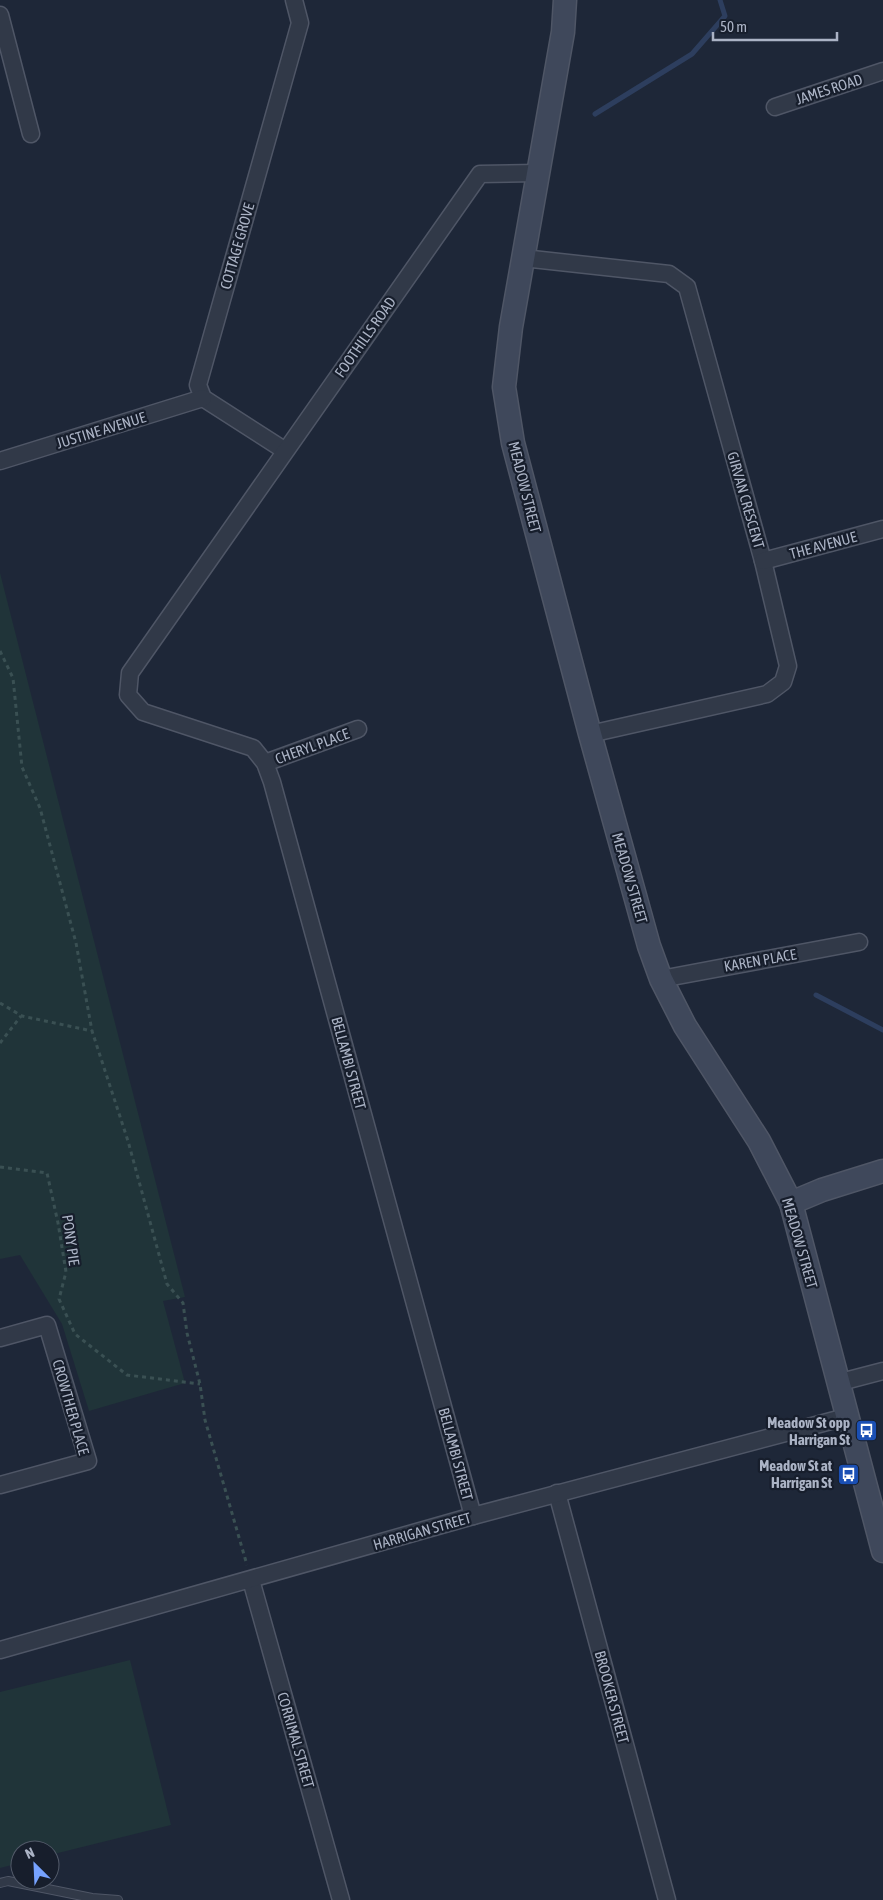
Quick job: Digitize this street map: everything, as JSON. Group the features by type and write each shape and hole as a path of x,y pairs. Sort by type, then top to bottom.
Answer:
{"street":[{"name":"COTTAGE GROVE","path":"203,398 198,385 300,23 294,0"},
{"path":"538,173 563,32 565,0"},
{"path":"0,15 31,134"},
{"name":"JAMES ROAD","path":"775,107 883,71"},
{"name":"MEADOW STREET","path":"538,173 511,327 504,387 513,443 638,908 661,979 685,1026 760,1141 791,1203 837,1383 883,1551"},
{"name":"FOOTHILLS ROAD","path":"128,696 130,672 284,450 480,174 538,173"},
{"name":"GIRVAN CRESCENT","path":"523,258 669,274 687,287 764,561 788,666 783,682 767,694 590,734"},
{"path":"203,398 284,450"},
{"name":"JUSTINE AVENUE","path":"0,461 203,398"},
{"name":"THE AVENUE","path":"764,561 883,529"},
{"name":"BELLAMBI STREET","path":"128,696 143,712 253,748 265,763 280,810 473,1516"},
{"name":"CHERYL PLACE","path":"265,763 358,729"},
{"name":"KAREN PLACE","path":"661,979 860,942"},
{"path":"791,1203 822,1190 883,1171"},
{"name":"CROWTHER PLACE","path":"0,1338 47,1325 88,1460 0,1484"},
{"path":"837,1383 883,1371"},
{"name":"HARRIGAN STREET","path":"0,1650 473,1516 846,1417"},
{"name":"BROOKER STREET","path":"557,1493 667,1900"},
{"name":"CORRIMAL STREET","path":"251,1580 341,1900"}],"lane":[{"path":"0,1883 8,1882 92,1898 118,1900"}],"path":[{"path":"0,651 13,678 22,766 40,808 76,943 92,1031 128,1141 166,1284 183,1303 187,1333 200,1384 205,1420 251,1580"},
{"path":"0,1003 22,1016 92,1031"},
{"path":"0,1043 22,1016"},
{"name":"PONY PIE","path":"0,1167 47,1173 58,1222 66,1272 60,1299 75,1334 126,1375 200,1384"}],"green space":[{"path":"0,573 185,1297 163,1301 185,1383 89,1411 62,1324 20,1255 0,1259"},
{"path":"130,1660 171,1825 60,1853 60,1840 10,1840 10,1866 0,1868 0,1692"}],"waterway":[{"path":"595,114 692,54 725,16 720,0"},
{"path":"816,995 883,1030"}],"place":[{"name":"Meadow St opp Harrigan St","path":"866,1431"},
{"name":"Meadow St at Harrigan St","path":"848,1474"}]}
